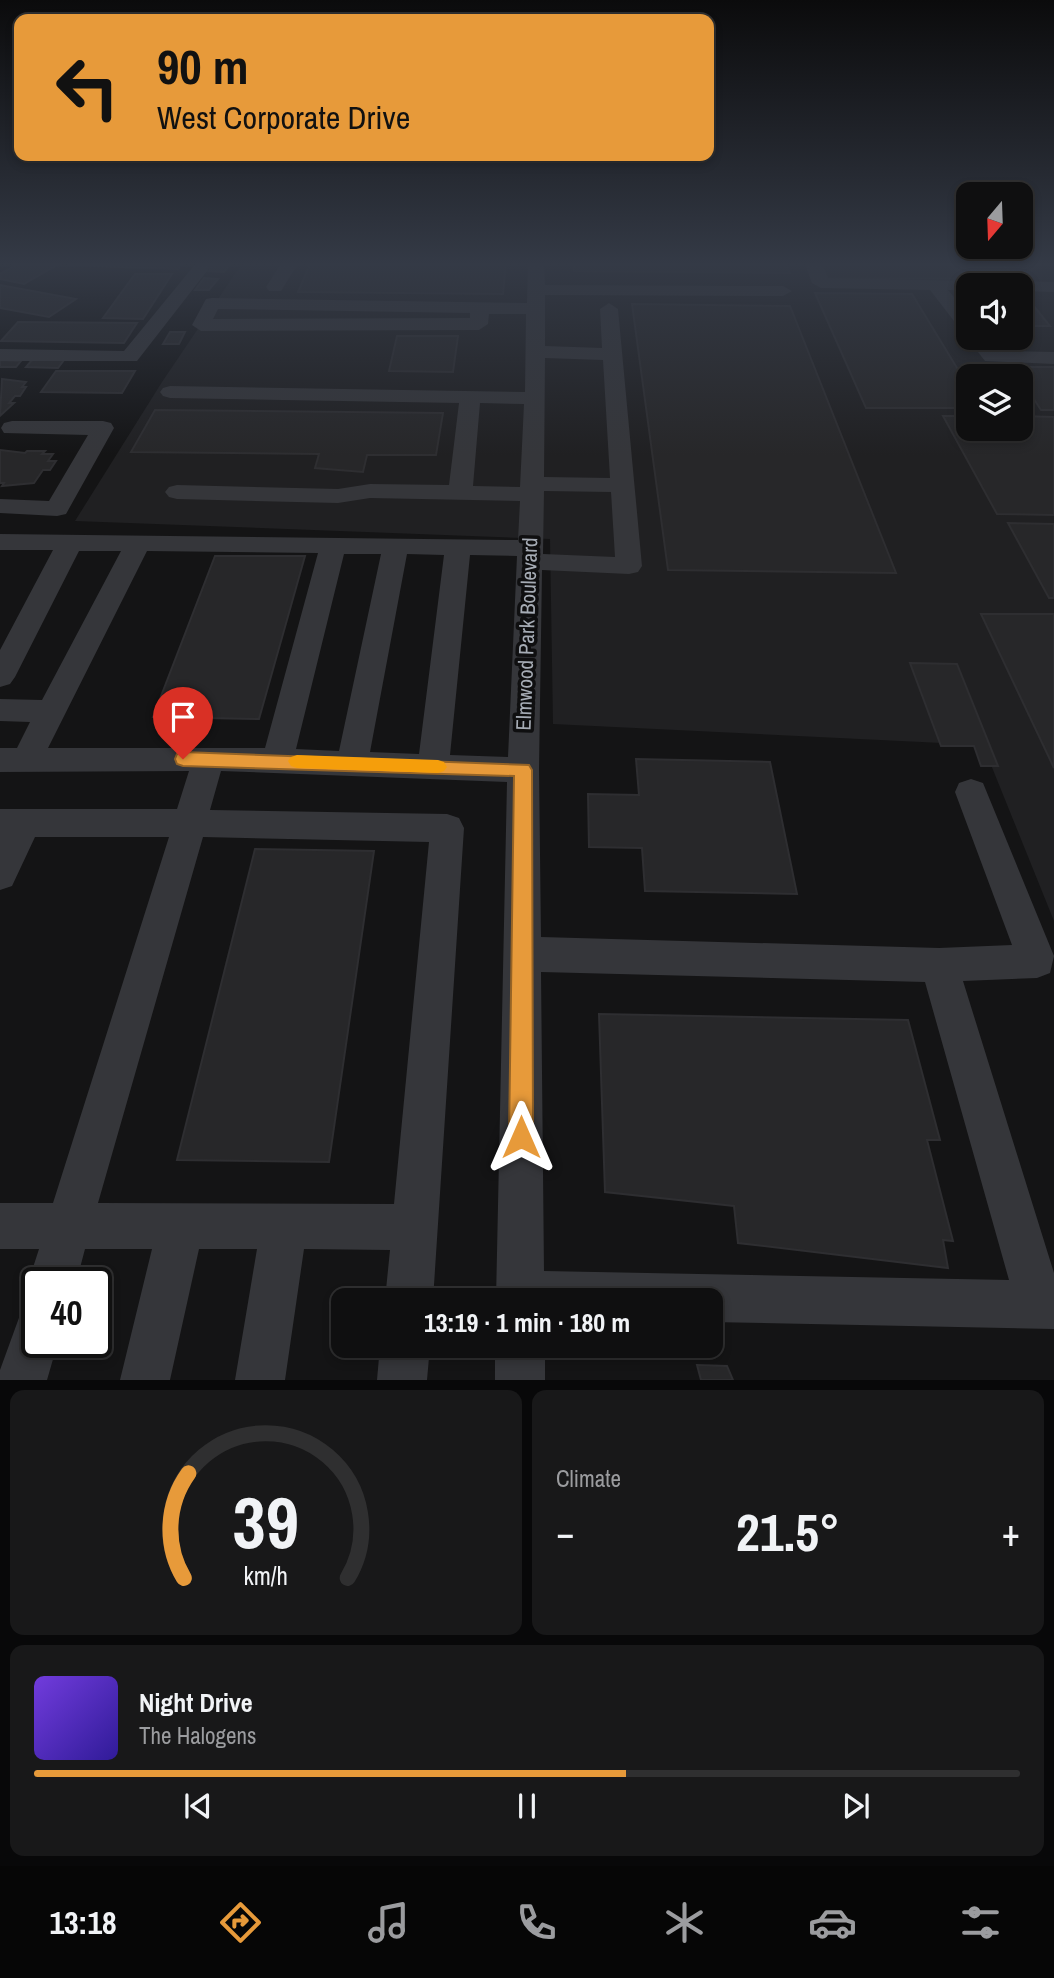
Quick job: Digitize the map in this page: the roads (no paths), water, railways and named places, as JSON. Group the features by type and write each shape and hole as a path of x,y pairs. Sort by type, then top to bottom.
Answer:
{"street":[{"path":"0,355 130,357 154,326"},
{"name":"Elmwood Park Boulevard","path":"520,1288 523,770 535,326"},
{"path":"0,542 458,547 629,566 610,326"},
{"path":"1033,342 1054,342"},
{"path":"1019,350 1054,358"},
{"path":"535,352 612,354"},
{"path":"170,392 535,398"},
{"path":"460,493 470,396"},
{"path":"0,506 57,509 103,428 12,428"},
{"path":"177,492 338,496 370,491 460,493 621,485"},
{"path":"0,677 70,543"},
{"path":"14,760 51,711 138,544"},
{"path":"277,761 333,546"},
{"path":"352,763 396,546"},
{"path":"433,766 458,547"},
{"path":"0,710 51,711"},
{"path":"14,760 209,759 523,770"},
{"path":"57,1267 209,759"},
{"path":"522,954 940,965 1037,961 971,792"},
{"path":"0,875 12,823 447,828 410,1288"},
{"path":"723,1300 1047,1305 940,965"},
{"path":"0,1226 415,1227"},
{"path":"145,1380 181,1226"},
{"path":"260,1380 284,1227"},
{"path":"22,1380 29,1358"},
{"path":"402,1380 404,1358"},
{"path":"520,1358 520,1380"}]}
